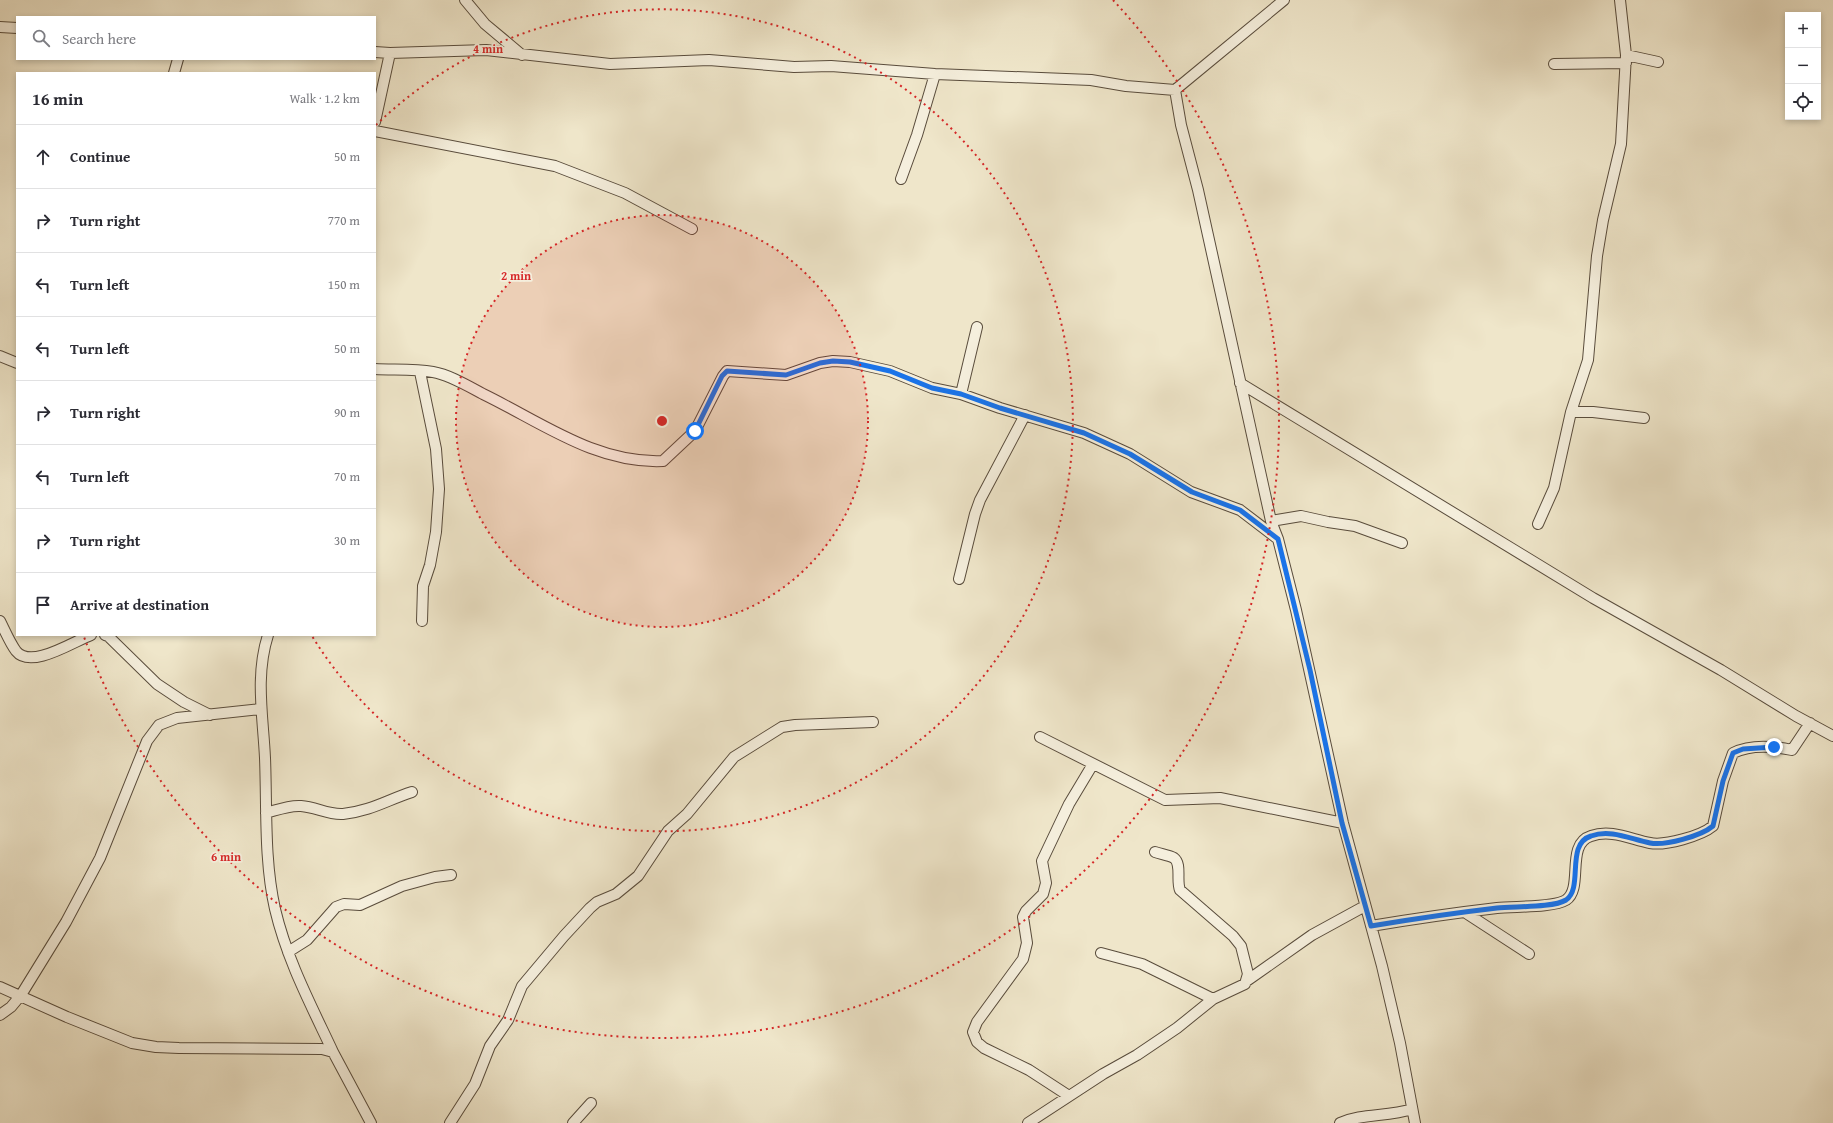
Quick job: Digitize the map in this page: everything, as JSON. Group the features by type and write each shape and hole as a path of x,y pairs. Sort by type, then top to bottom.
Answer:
{"street":[{"path":"465,0 485,24 522,55"},
{"path":"376,52 486,50 610,64 709,60 794,67 831,66 935,74 1091,80 1126,86 1175,90 1284,0"},
{"path":"1538,524 1554,488 1571,412 1588,360 1597,256 1621,144 1626,59 1620,0"},
{"path":"0,27 16,28"},
{"path":"376,117 390,53"},
{"path":"1554,64 1626,59 1658,62"},
{"path":"174,72 178,60"},
{"path":"901,179 917,135 935,74"},
{"path":"1175,90 1181,124 1198,190 1271,521 1278,539 1310,670 1342,823 1382,966 1400,1043 1414,1123"},
{"path":"376,131 555,166 625,193 692,229"},
{"path":"961,394 977,327"},
{"path":"0,356 16,363"},
{"path":"376,369 433,372 466,385 506,405 527,419 592,450 627,459 652,462 664,461 695,431 722,376 727,371 786,375 820,363 833,361 850,362 890,371 932,388 961,394 1084,433 1130,454 1192,492 1240,510 1278,539"},
{"path":"420,372 436,449 439,490 436,532 430,565 423,586 422,621"},
{"path":"1240,383 1593,598 1833,736"},
{"path":"1571,412 1593,412 1644,418"},
{"path":"959,579 975,514 980,500 1025,415"},
{"path":"1271,521 1301,516 1355,526 1402,543"},
{"path":"0,621 17,652 27,658 39,658 89,636"},
{"path":"108,636 157,684 184,702 210,715"},
{"path":"268,636 260,673 260,709 265,757 266,813 275,908 288,952 311,1008 371,1123"},
{"path":"0,1015 11,1007 21,995 66,922 100,858 147,741 159,725 177,718 260,709"},
{"path":"450,1123 475,1084 490,1046 508,1020 522,986 590,908 597,902 616,894 638,876 668,831 687,814 734,757 782,727 795,725 873,722"},
{"path":"1371,926 1435,915 1497,908 1556,904 1567,900 1574,888 1578,848 1588,836 1606,832 1660,844 1705,833 1713,826 1723,781 1733,753 1743,749 1766,747 1792,750 1810,723"},
{"path":"1040,737 1165,800 1180,801 1220,798 1342,823"},
{"path":"1069,1096 1029,1070 984,1048 976,1042 973,1032 977,1022 1023,959 1027,943 1022,924 1023,917 1026,911 1043,894 1046,883 1042,861 1069,804 1093,764"},
{"path":"266,813 288,806 300,806 316,808 328,814 342,814 362,811 412,792"},
{"path":"1155,852 1174,858 1178,863 1177,883 1180,890 1196,906 1233,936 1241,946 1248,974 1248,980"},
{"path":"288,952 307,940 336,907 344,904 360,905 402,886 451,875"},
{"path":"1028,1123 1103,1074 1142,1052 1177,1028 1214,999 1246,984 1248,980 1312,935 1365,906"},
{"path":"1466,912 1529,954"},
{"path":"1101,953 1142,964 1214,999"},
{"path":"0,987 21,995 67,1017 132,1043 156,1047 322,1049 333,1052"},
{"path":"573,1123 591,1103"},
{"path":"1340,1123 1359,1116 1388,1115 1412,1109"}],"route":[{"path":"695,431 722,376 727,371 752,374 786,375 820,363 833,361 850,362 890,371 932,388 961,394 1000,408 1084,433 1130,454 1192,492 1240,510 1278,539 1310,670 1342,823 1371,926 1435,915 1497,908 1556,904 1567,900 1574,888 1578,848 1588,836 1606,832 1660,844 1705,833 1713,826 1723,781 1733,753 1743,749 1774,747"}]}
